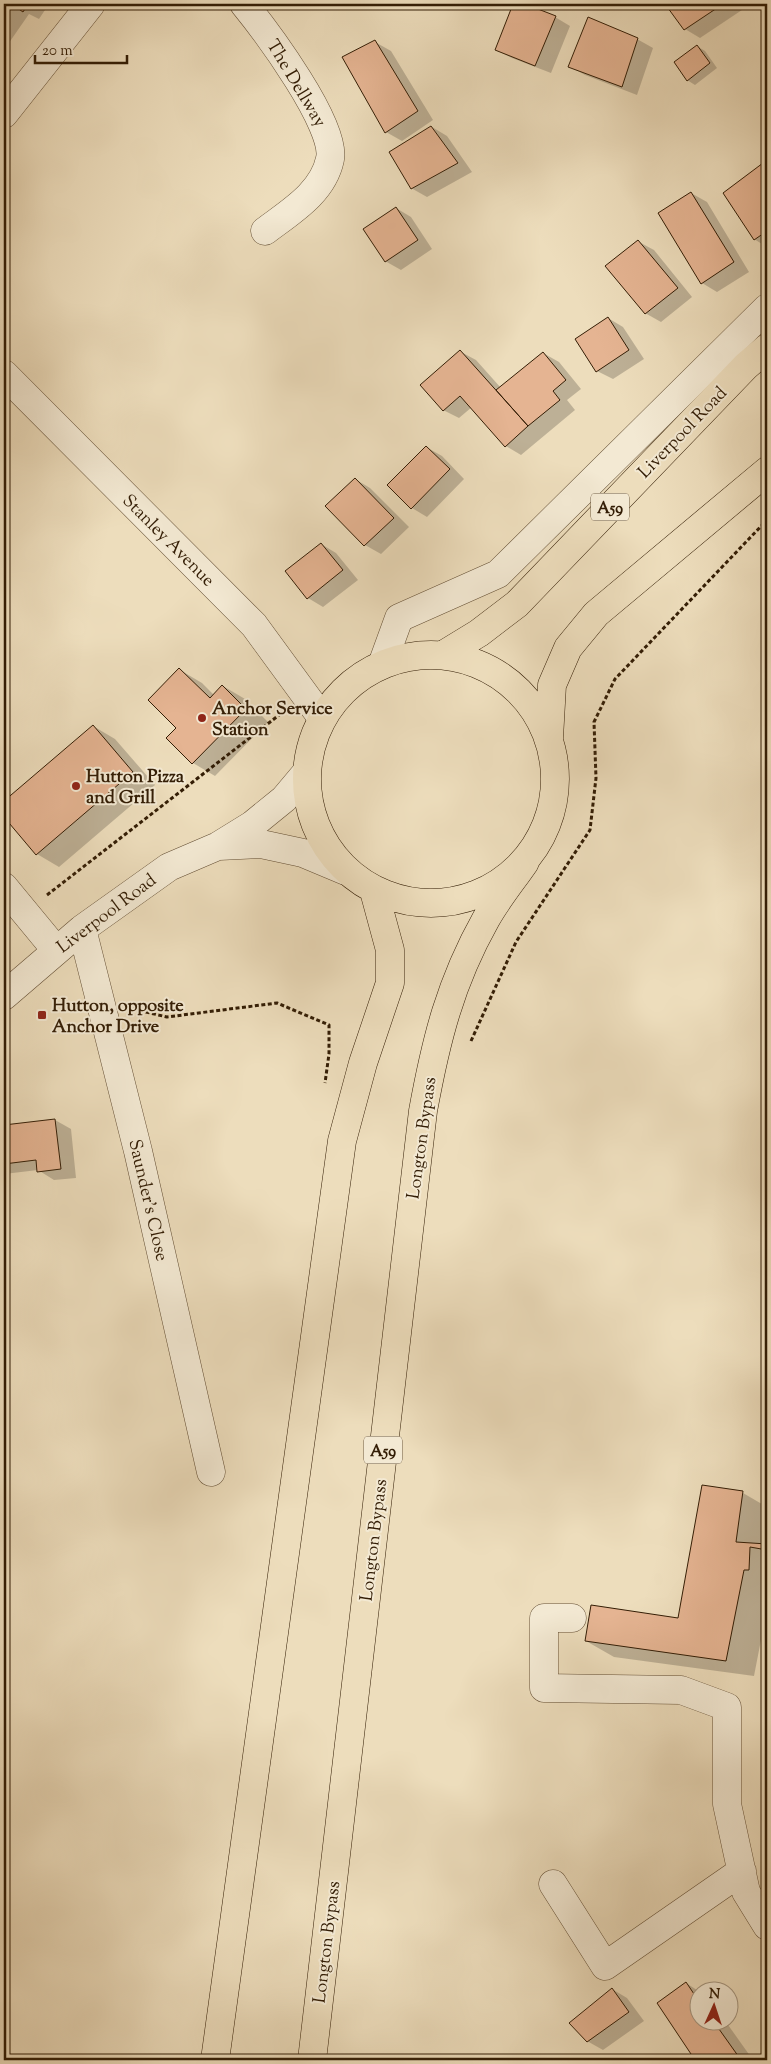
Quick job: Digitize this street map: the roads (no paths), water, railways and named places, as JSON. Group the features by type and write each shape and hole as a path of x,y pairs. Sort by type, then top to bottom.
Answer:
{"highway":[{"name":"Liverpool Road","path":"443,655 479,633 517,604 746,366 767,348"},
{"path":"549,738 552,685 568,648 596,614 767,471"},
{"path":"525,862 493,888 455,902 414,903 374,891 346,871 323,843 309,810 306,774 310,745 322,718 350,683 383,662 406,657 443,655 477,663 508,681 533,707 549,738"},
{"name":"Longton Bypass","path":"312,2060 423,1111 438,1032 458,973 486,918 543,834 554,804 556,770 549,738"},
{"path":"215,2060 342,1141 363,1063 390,983 390,950 374,891"}],"street":[{"path":"4,114 91,4"},
{"name":"The Dellway","path":"244,4 262,26 318,114 330,141 330,158 324,176 304,202 265,231"},
{"path":"383,662 399,618 498,574 767,308"},
{"name":"Stanley Avenue","path":"4,374 254,625 322,718"},
{"name":"Liverpool Road","path":"4,996 82,929 169,866 218,846 252,825 284,799 306,774"},
{"name":"Liverpool Road","path":"218,846 261,844 304,853 346,871"},
{"path":"4,888 56,950"},
{"name":"Saunder's Close","path":"82,929 138,1151 212,1472"},
{"path":"572,1618 544,1618 544,1688 681,1690 727,1707 728,1804 746,1892 767,1926"},
{"path":"554,1884 605,1966 742,1871"}],"place":[{"name":"Anchor Service Station","path":"202,718"},
{"name":"Hutton Pizza and Grill","path":"76,786"},
{"name":"Hutton, opposite Anchor Drive","path":"42,1015"}]}
